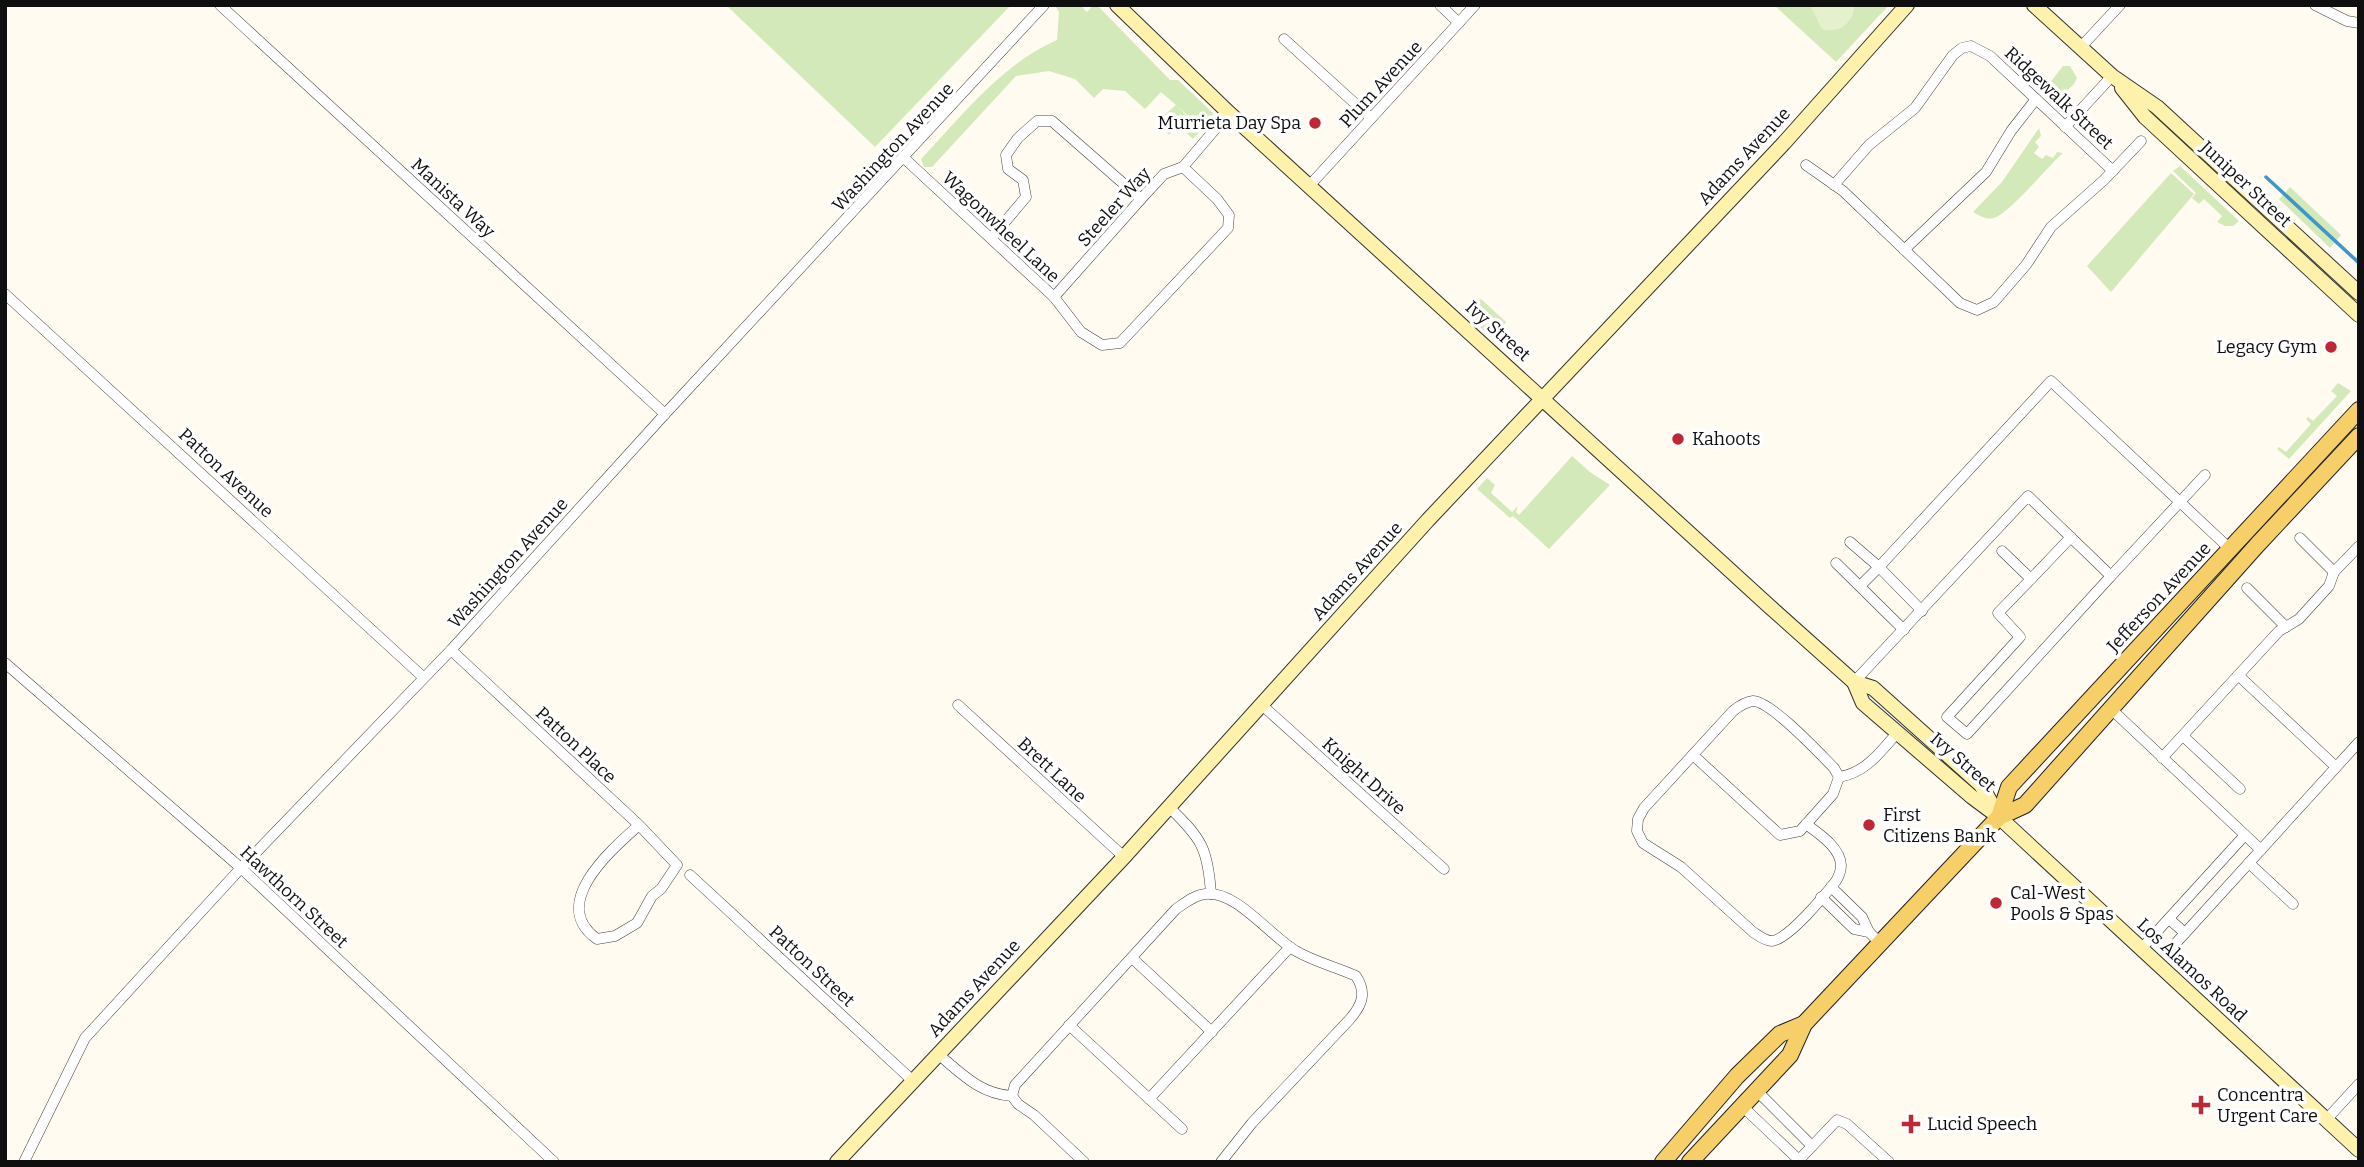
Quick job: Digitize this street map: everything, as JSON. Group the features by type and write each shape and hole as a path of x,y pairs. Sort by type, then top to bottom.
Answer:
{"main road":[{"name":"Jefferson Avenue","path":"1999,817 2009,787 2359,410"},
{"name":"Jefferson Avenue","path":"1690,1162 1790,1055 1804,1024 1874,937 1999,817 2025,805 2258,544 2359,436"},
{"path":"2258,544 2257,536 2272,516 2269,508"},
{"name":"Jefferson Avenue","path":"1663,1162 1737,1076 1780,1034 1804,1024"},
{"path":"1710,1140 1717,1119 1744,1087 1737,1076"}],"street":[{"name":"Manista Way","path":"220,5 665,414"},
{"name":"Washington Avenue","path":"24,1162 85,1038 241,868 451,650 665,414 1044,5"},
{"name":"Ivy Street","path":"1118,5 1229,113 1854,682 1863,703 1999,817"},
{"path":"1440,5 1459,23"},
{"name":"Plum Avenue","path":"1310,184 1475,5"},
{"name":"Adams Avenue","path":"836,1162 1124,858 1429,520 1784,143 1906,5"},
{"name":"Juniper Street","path":"2034,5 2112,76 2157,107 2359,293"},
{"path":"2080,48 2120,5"},
{"path":"2315,5 2347,21 2359,23"},
{"path":"1284,39 1371,118"},
{"name":"Ridgewalk Street","path":"1834,185 1869,145 1915,108 1942,67 1962,48 1971,46 1990,55 2113,171"},
{"path":"2065,127 2112,76"},
{"name":"Juniper Street","path":"2112,76 2146,117 2359,315"},
{"path":"1904,250 1986,172 2011,131 2036,99"},
{"name":"Steeler Way","path":"1054,297 1164,174 1182,167 1229,113"},
{"path":"992,237 1026,197 1023,180 1008,169 1006,155 1018,138 1037,121 1052,121 1141,199"},
{"path":"1806,165 1834,185 1960,303 1977,310 1986,307 2026,265 2051,227 2113,171 2141,141"},
{"name":"Wagonwheel Lane","path":"904,158 1054,297 1081,332 1102,345 1120,343 1228,228 1229,215 1217,199 1182,167"},
{"name":"Patton Avenue","path":"5,294 423,677"},
{"path":"1860,586 2051,382 2231,549"},
{"path":"2071,537 1998,613 2020,637 1947,717 1967,733 2205,475"},
{"path":"1854,682 2028,496 2111,576"},
{"path":"2300,538 2334,572"},
{"path":"1850,542 1922,611"},
{"path":"2162,758 2279,631 2299,619 2329,586 2334,572 2359,546"},
{"path":"2003,551 2031,579"},
{"path":"1836,563 1904,630"},
{"path":"2247,588 2286,627"},
{"name":"Patton Place","path":"451,650 639,825 677,865 652,896 637,923 615,936 597,939 588,933 579,908 588,877 605,855 639,825"},
{"name":"Hawthorn Street","path":"5,663 241,868 554,1162"},
{"path":"2238,676 2336,767"},
{"name":"Ivy Street","path":"1854,682 1873,688 1981,785 1999,817"},
{"path":"1693,755 1780,835 1800,831 1806,824 1833,794 1839,777 1834,768 1769,706 1761,702 1749,702 1733,711 1644,808 1637,831 1643,843 1681,867 1762,939 1773,941 1794,928 1839,878 1839,855 1806,824"},
{"name":"Brett Lane","path":"958,705 1124,858"},
{"name":"Knight Drive","path":"1263,706 1444,869"},
{"path":"2110,708 2261,849"},
{"path":"1839,777 1864,768 1898,732"},
{"path":"2183,736 2240,789"},
{"path":"2176,943 2359,742"},
{"path":"1170,808 1191,828 1203,845 1211,894"},
{"name":"Los Alamos Road","path":"1999,817 2359,1150"},
{"path":"2141,949 2245,835"},
{"path":"2249,863 2293,904"},
{"name":"Patton Street","path":"690,875 913,1081"},
{"path":"1831,887 1862,917 1874,937"},
{"path":"1012,1096 1015,1085 1176,909 1190,899 1219,895 1233,902 1290,947 1315,961 1356,976 1362,985 1363,997 1360,1007 1252,1123 1221,1162"},
{"path":"1821,897 1854,929 1874,937"},
{"path":"2169,919 2185,933"},
{"path":"1149,1099 1290,947"},
{"path":"1132,958 1212,1032"},
{"path":"1069,1025 1182,1129"},
{"path":"938,1054 974,1084 992,1094 1012,1096 1084,1162"},
{"path":"2326,1120 2359,1084"},
{"path":"1757,1091 1812,1146"},
{"path":"1742,1106 1798,1161 1833,1122 1843,1121 1889,1162"},
{"path":"1779,1141 1792,1126"}],"green space":[{"path":"726,5 1011,5 875,147"},
{"path":"1058,5 1080,5 1087,12 1093,5 1097,5 1170,80 1178,80 1213,113 1211,120 1203,128 1178,107 1201,130 1193,139 1179,126 1169,135 1157,121 1176,105 1161,92 1145,109 1125,91 1103,89 1094,98 1075,79 1049,71 1016,76 932,167 924,167 921,159 983,92 1018,63 1057,40"},
{"path":"1774,5 1889,5 1836,62"},
{"path":"1810,5 1854,5 1851,17 1844,26 1828,30 1822,29"},
{"path":"2063,66 2070,66 2077,78 2060,97 2048,85"},
{"path":"2039,128 2041,136 2035,142 2039,147 2034,153 2042,159 2046,155 2053,158 2057,152 2063,153 2001,214 1988,218 1973,212 2002,182"},
{"path":"2180,166 2239,221 2233,226 2217,222 2222,216 2204,199 2199,204 2192,198 2196,193 2173,171"},
{"path":"2171,173 2194,194 2111,292 2087,266"},
{"path":"2290,187 2341,235 2330,248 2279,199"},
{"path":"1481,299 1506,322 1496,336 1491,337 1466,314"},
{"path":"2338,383 2351,391 2289,459 2277,449 2279,447 2286,452 2311,424 2306,419 2308,417 2313,421 2337,396 2331,391"},
{"path":"1572,456 1610,485 1549,549 1513,516 1510,518 1477,489 1487,478 1495,485 1491,493 1512,512 1518,506 1516,512 1519,515"}],"waterway":[{"path":"2266,177 2359,263"}],"place":[{"name":"Murrieta Day Spa","path":"1315,123"},
{"name":"Legacy Gym","path":"2331,347"},
{"name":"Kahoots","path":"1678,439"},
{"name":"First Citizens Bank","path":"1869,825"},
{"name":"Cal-West Pools & Spas","path":"1996,903"},
{"name":"Concentra Urgent Care","path":"2201,1105"},
{"name":"Lucid Speech","path":"1911,1124"}]}
